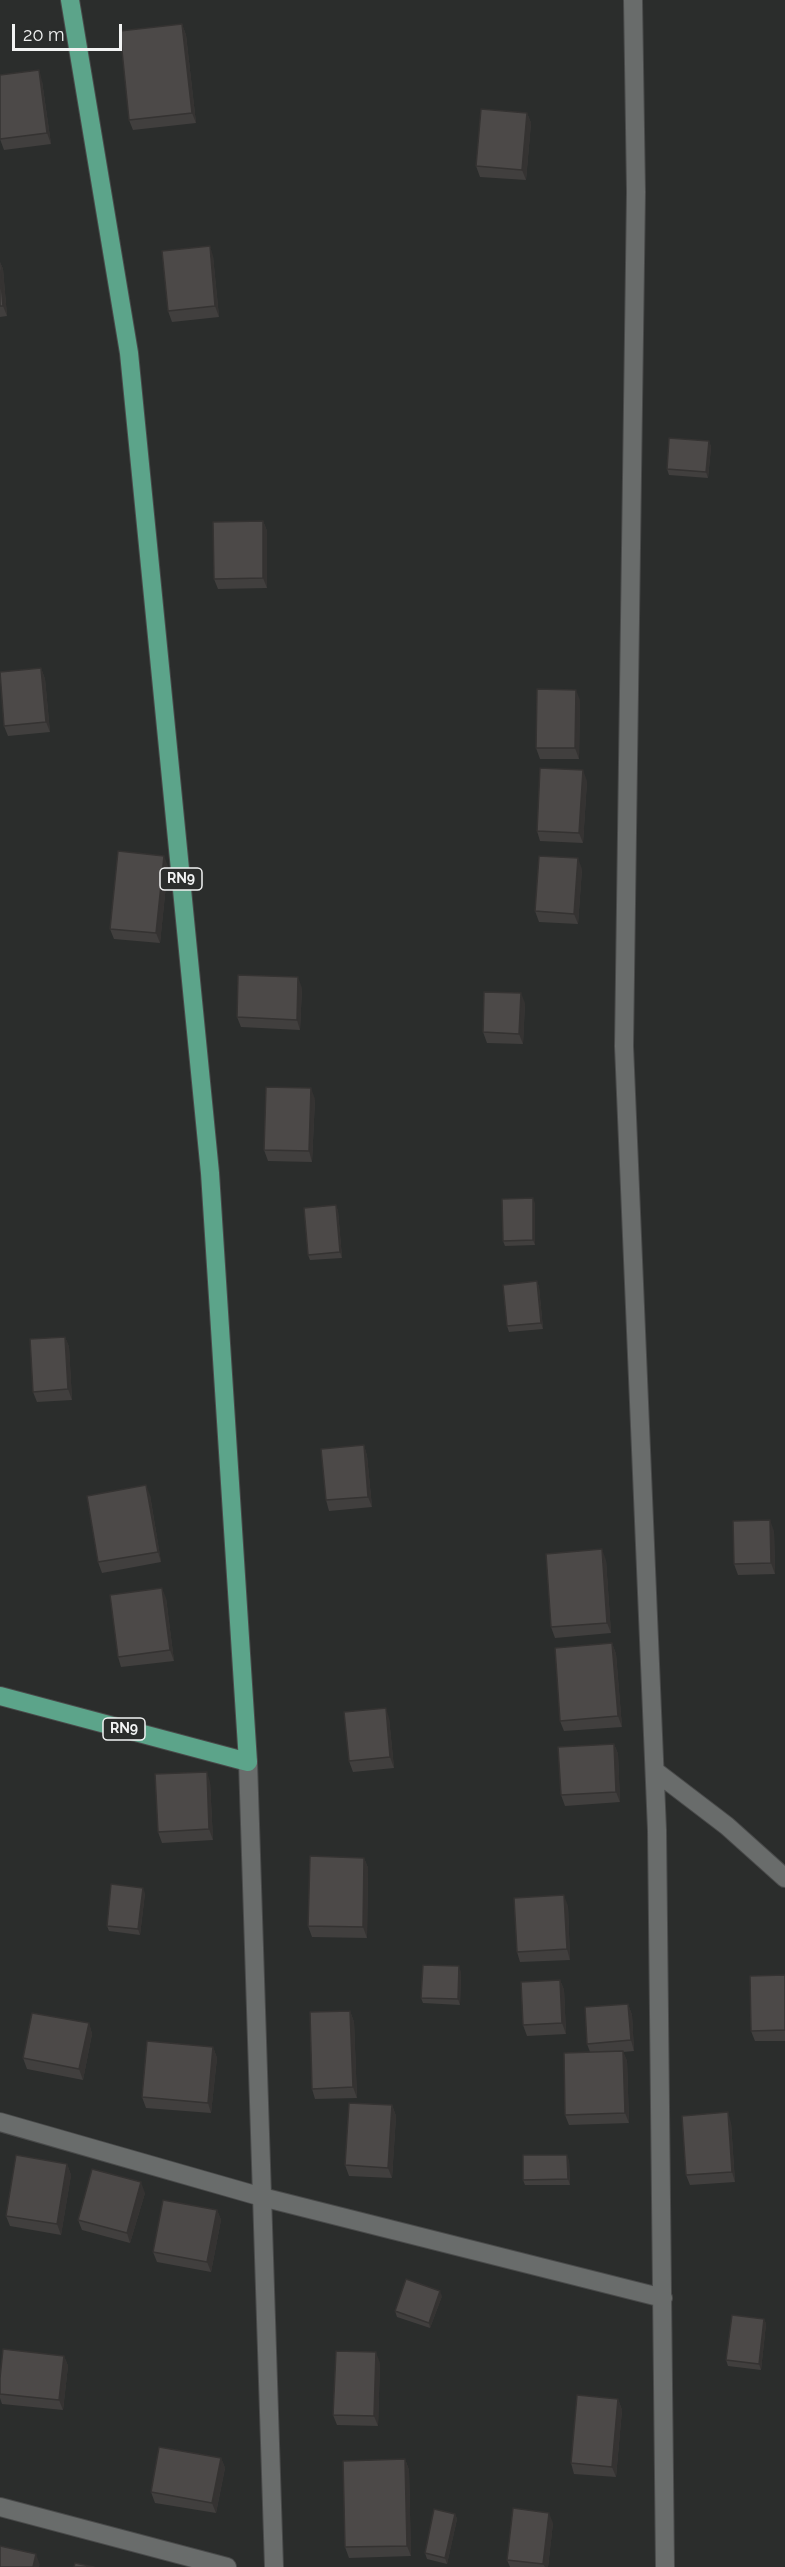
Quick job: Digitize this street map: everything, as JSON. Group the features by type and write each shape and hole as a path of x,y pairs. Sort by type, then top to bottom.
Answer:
{"main road":[{"name":"RN9","path":"0,1696 248,1762 210,1173 130,365 70,0"}],"street":[{"path":"633,0 636,192 624,1046 654,1771 665,2567"},
{"path":"248,1762 274,2567"},
{"path":"654,1771 728,1826 785,1878"},
{"path":"0,2122 262,2197 663,2298"},
{"path":"0,2507 227,2567"}],"building":[{"path":"182,24 192,113 129,120 120,31"},
{"path":"39,70 47,133 0,139 0,75"},
{"path":"481,109 527,113 522,170 476,166"},
{"path":"210,246 215,306 168,311 162,251"},
{"path":"0,270 3,306 0,306"},
{"path":"669,438 709,441 706,472 667,469"},
{"path":"263,521 263,578 214,579 213,522"},
{"path":"41,668 46,722 4,726 0,672"},
{"path":"537,689 576,690 575,748 536,748"},
{"path":"540,768 583,770 579,833 537,831"},
{"path":"118,851 164,856 156,933 110,929"},
{"path":"539,856 578,858 574,914 535,911"},
{"path":"238,975 298,977 297,1020 237,1017"},
{"path":"484,992 521,993 519,1034 483,1032"},
{"path":"266,1087 311,1088 309,1151 264,1150"},
{"path":"533,1198 533,1240 503,1241 502,1199"},
{"path":"336,1205 340,1252 308,1255 304,1208"},
{"path":"537,1281 541,1323 507,1326 503,1285"},
{"path":"65,1337 68,1389 33,1392 30,1339"},
{"path":"364,1445 368,1497 326,1500 321,1449"},
{"path":"146,1485 158,1552 98,1562 87,1496"},
{"path":"770,1520 771,1563 734,1564 733,1521"},
{"path":"602,1549 607,1623 551,1627 546,1554"},
{"path":"162,1588 170,1650 118,1657 110,1595"},
{"path":"612,1643 618,1716 560,1721 555,1648"},
{"path":"386,1708 390,1757 349,1761 344,1712"},
{"path":"614,1744 616,1792 561,1795 558,1747"},
{"path":"207,1772 209,1829 158,1832 155,1774"},
{"path":"310,1856 364,1858 363,1927 308,1926"},
{"path":"111,1884 143,1888 138,1929 107,1926"},
{"path":"564,1895 567,1949 517,1952 514,1898"},
{"path":"423,1965 459,1966 458,1999 421,1998"},
{"path":"785,1975 785,2030 751,2031 750,1976"},
{"path":"560,1980 562,2023 523,2025 521,1982"},
{"path":"628,2004 631,2040 587,2044 585,2007"},
{"path":"350,2011 353,2087 312,2089 310,2012"},
{"path":"32,2013 89,2023 79,2069 23,2058"},
{"path":"147,2041 213,2047 208,2103 142,2097"},
{"path":"623,2051 625,2113 565,2115 564,2053"},
{"path":"349,2103 392,2105 388,2168 345,2165"},
{"path":"728,2112 732,2172 686,2175 682,2116"},
{"path":"16,2155 67,2164 57,2224 6,2216"},
{"path":"523,2155 567,2155 568,2179 523,2180"},
{"path":"92,2169 141,2182 127,2233 78,2220"},
{"path":"163,2200 217,2210 207,2262 153,2252"},
{"path":"406,2279 440,2291 429,2323 395,2311"},
{"path":"732,2315 764,2319 759,2364 726,2360"},
{"path":"3,2349 64,2356 59,2400 0,2394"},
{"path":"336,2351 376,2352 374,2416 333,2415"},
{"path":"577,2395 618,2399 612,2467 571,2463"},
{"path":"159,2447 221,2458 212,2503 151,2492"},
{"path":"405,2459 407,2546 345,2547 343,2461"},
{"path":"513,2508 549,2513 543,2564 507,2560"},
{"path":"434,2509 455,2514 445,2558 425,2553"},
{"path":"0,2546 36,2554 33,2567 0,2567"},
{"path":"75,2563 94,2567 74,2567"}]}
